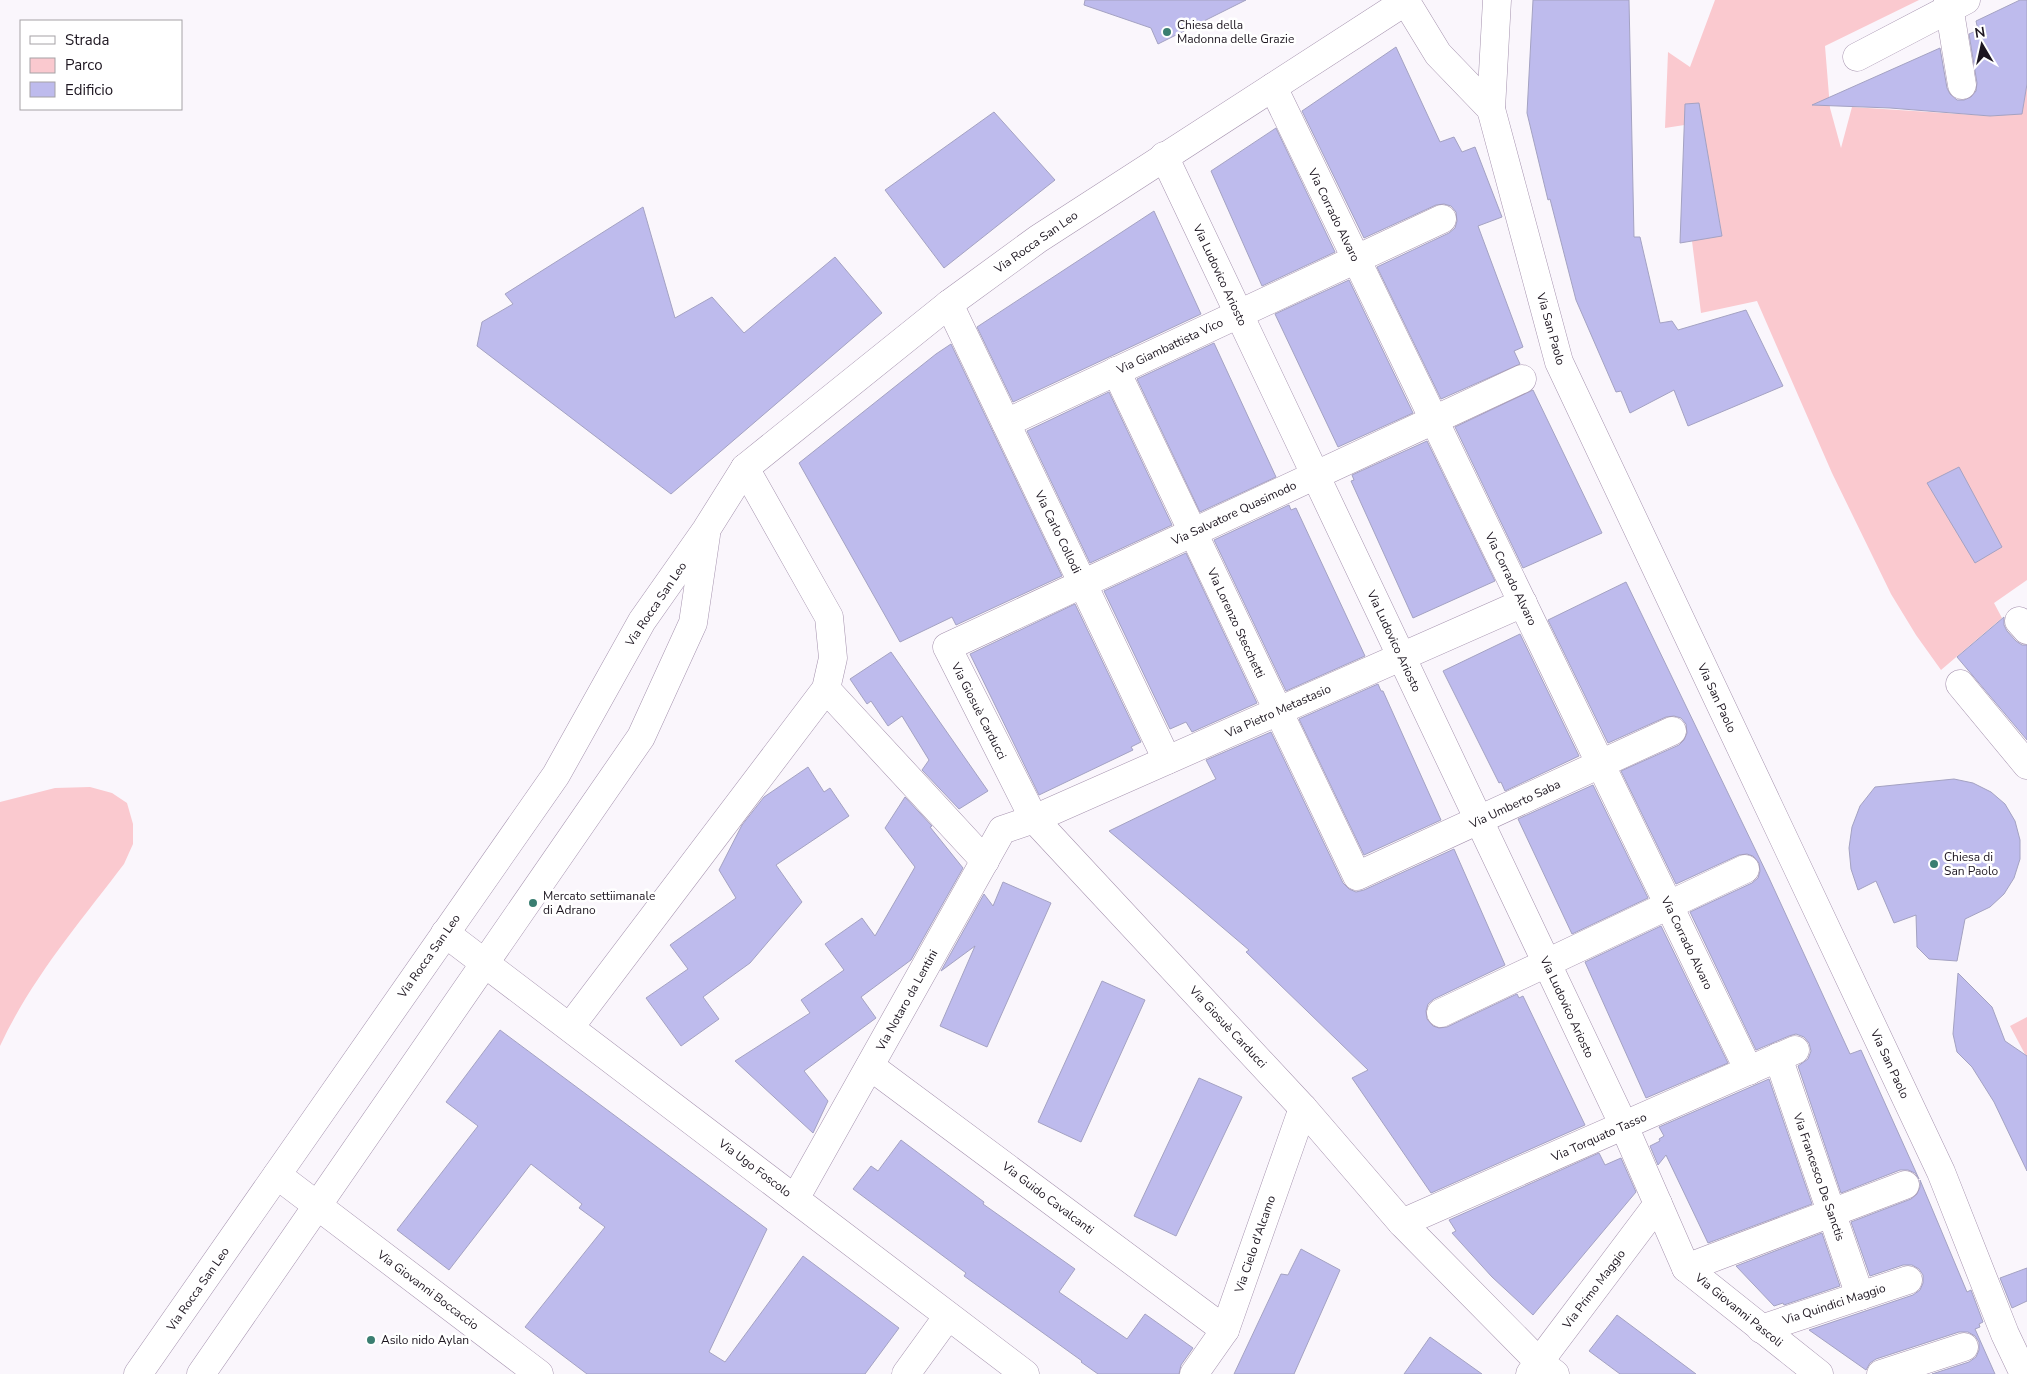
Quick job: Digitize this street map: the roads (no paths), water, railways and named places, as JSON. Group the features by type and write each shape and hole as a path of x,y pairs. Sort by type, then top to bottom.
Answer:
{"street":[{"name":"Via San Paolo","path":"1498,0 1491,109 1559,362 1941,1172 2024,1374"},
{"path":"1405,1 1438,54 1491,109"},
{"name":"Via Rocca San Leo","path":"138,1374 556,775 642,621 706,530 745,468 949,304 1038,239 1405,1"},
{"path":"1857,57 1955,3 1962,85"},
{"name":"Via Corrado Alvaro","path":"1272,87 1749,1071"},
{"name":"Via Ludovico Ariosto","path":"1164,156 1624,1126"},
{"name":"Via Giambattista Vico","path":"1006,423 1442,218"},
{"name":"Via Carlo Collodi","path":"949,304 1167,760"},
{"name":"Via Lorenzo Stecchetti","path":"1116,371 1357,876"},
{"name":"Via Salvatore Quasimodo","path":"947,647 1522,379"},
{"path":"570,1027 826,689 833,658 829,618 745,468"},
{"name":"Via Rocca San Leo","path":"201,1374 641,737 692,623 706,530"},
{"name":"Via Pietro Metastasio","path":"1034,819 1522,603"},
{"name":"Via Giosuè Carducci","path":"947,647 1034,819 1303,1108 1402,1223 1541,1370"},
{"path":"1960,684 2027,765"},
{"path":"826,689 985,861"},
{"name":"Via Umberto Saba","path":"1357,876 1672,731"},
{"name":"Via Notaro da Lentini","path":"795,1199 1002,830 1034,819"},
{"path":"1441,1013 1745,869"},
{"name":"Via Ugo Foscolo","path":"445,933 1024,1374"},
{"name":"Via Torquato Tasso","path":"1402,1223 1787,1054"},
{"name":"Via Francesco De Sanctis","path":"1787,1054 1832,1213 1860,1296"},
{"name":"Via Guido Cavalcanti","path":"870,1066 1225,1330"},
{"name":"Via Cielo d'Alcamo","path":"1194,1374 1225,1330 1303,1108"},
{"name":"Via Giovanni Pascoli","path":"1624,1126 1686,1268 1819,1374"},
{"name":"Via Giovanni Boccaccio","path":"276,1176 539,1374"},
{"path":"1686,1268 1905,1185"},
{"name":"Via Primo Maggio","path":"1541,1370 1658,1204"},
{"name":"Via Quindici Maggio","path":"1761,1329 1908,1280"},
{"path":"906,1374 948,1316"},
{"path":"1881,1374 1964,1347"}],"place":[{"name":"Chiesa della Madonna delle Grazie","path":"1167,32"},
{"name":"Chiesa di San Paolo","path":"1934,864"},
{"name":"Mercato settiimanale di Adrano","path":"533,903"},
{"name":"Asilo nido Aylan","path":"371,1340"}]}
